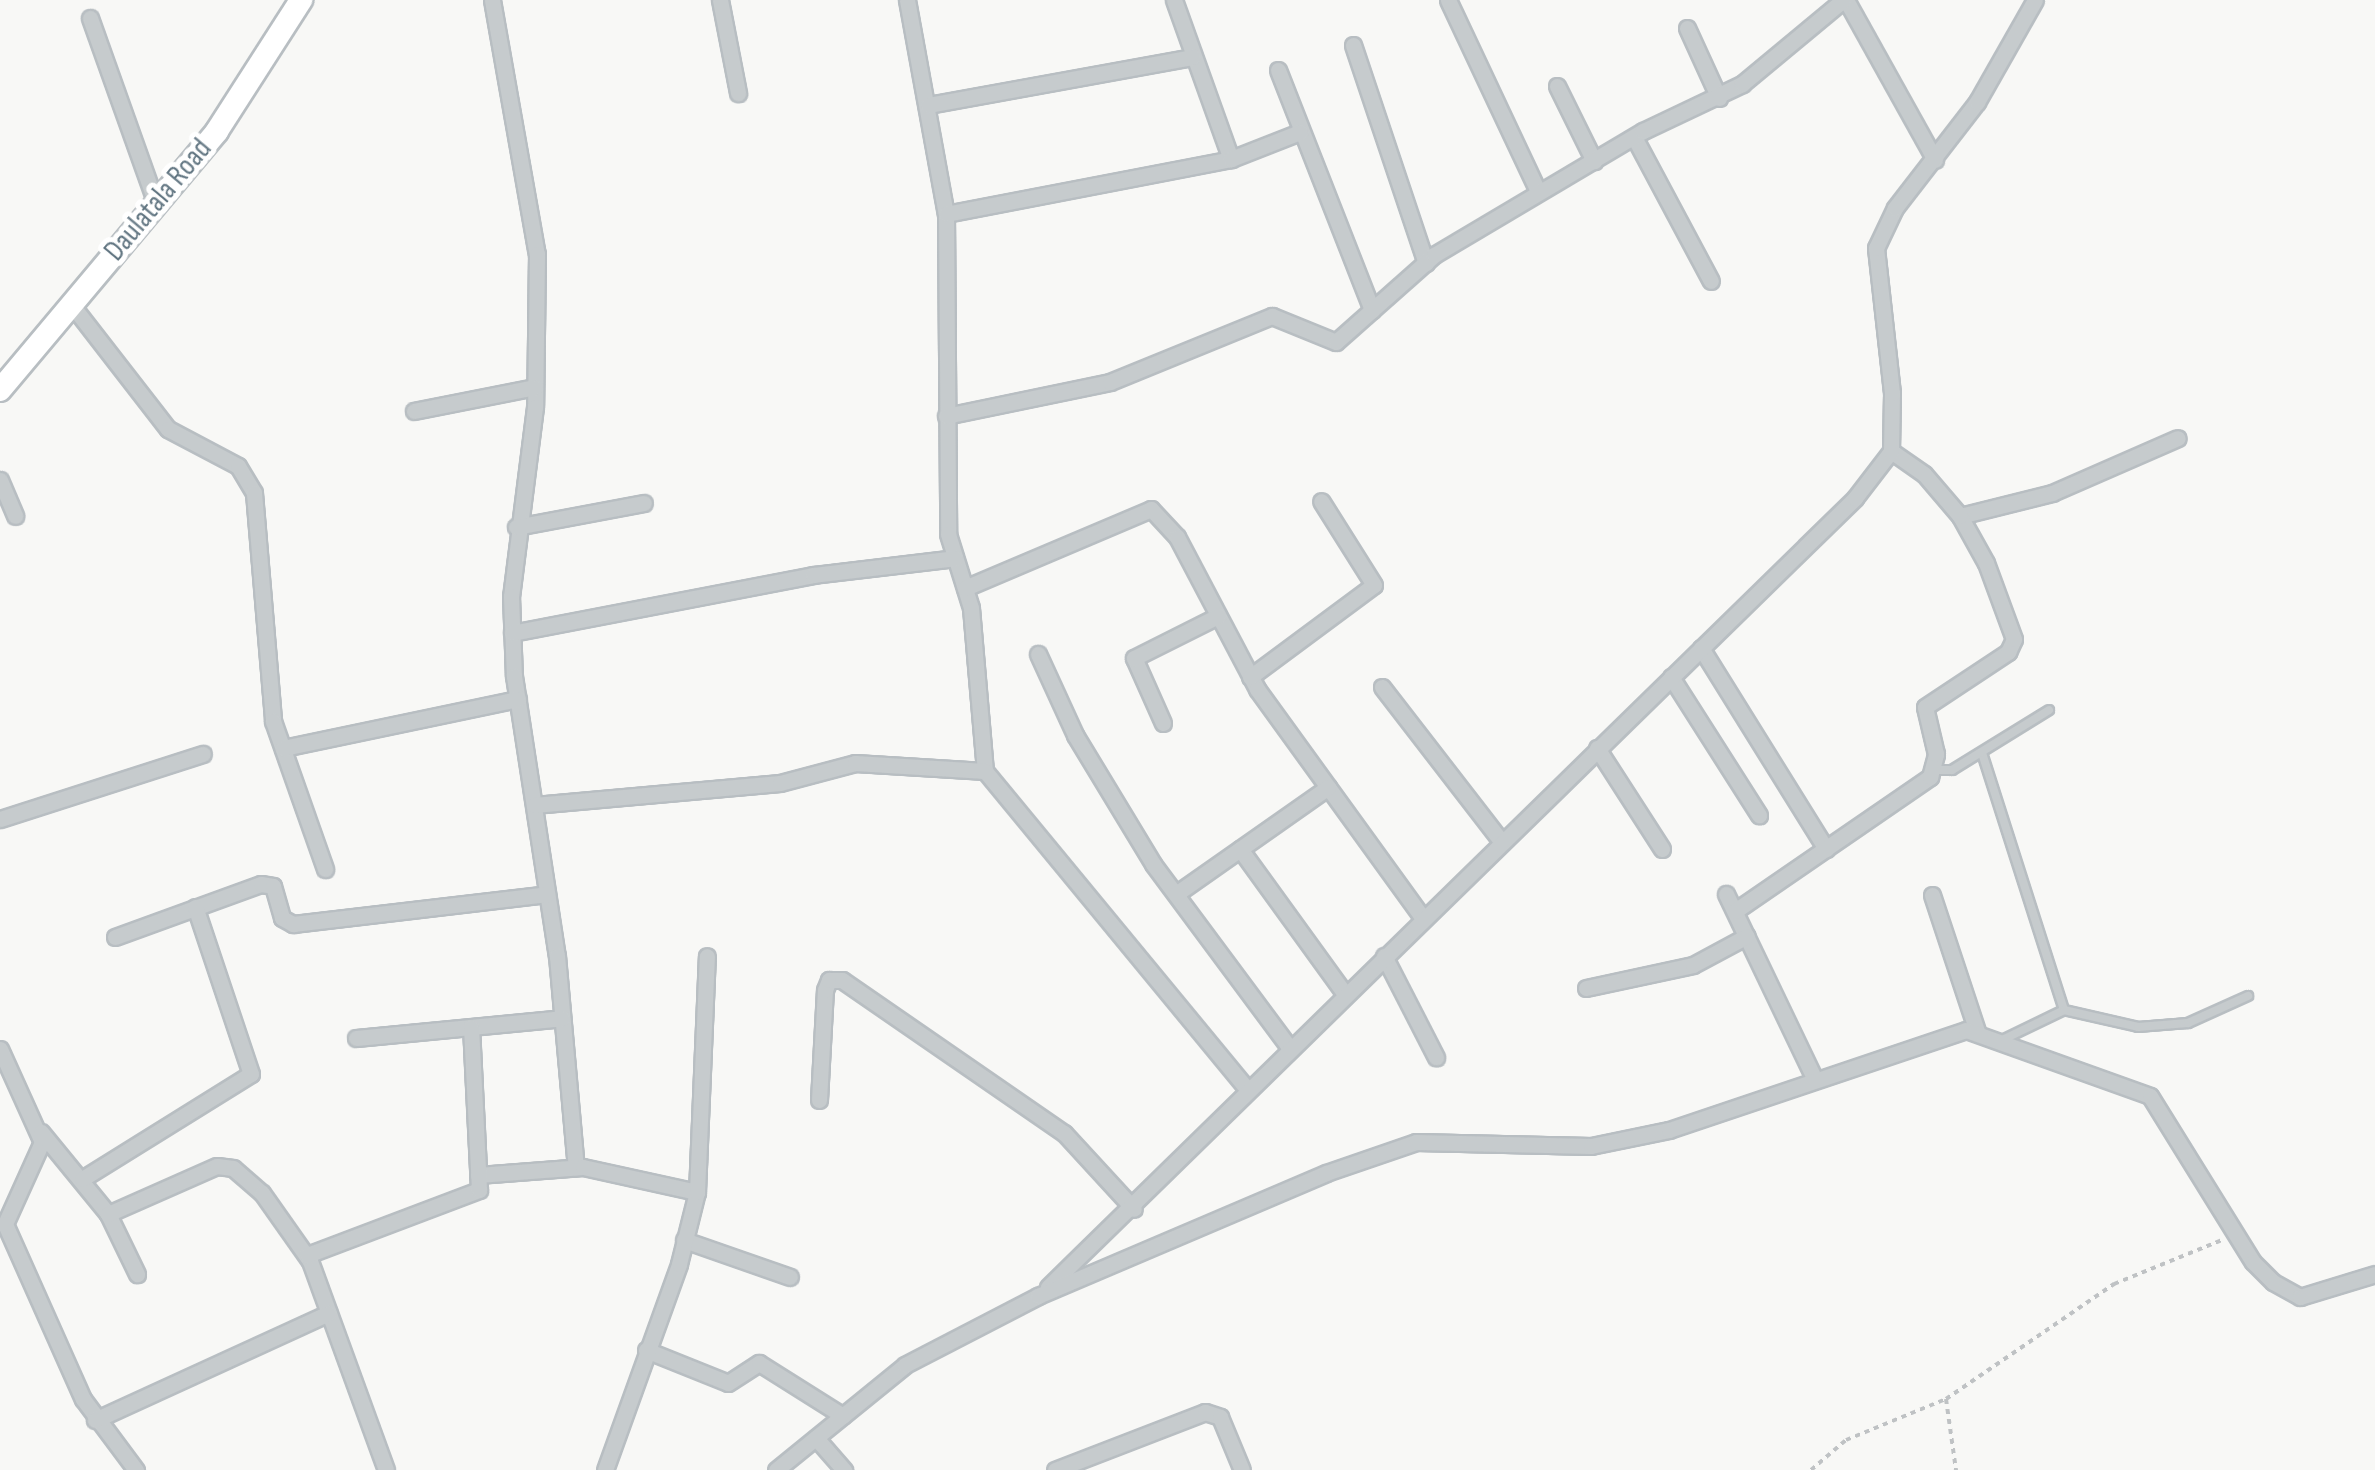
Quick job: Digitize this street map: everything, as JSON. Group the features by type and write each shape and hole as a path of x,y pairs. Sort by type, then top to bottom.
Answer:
{"main road":[{"name":"Daulatala Road","path":"0,390 216,131 301,0"}],"street":[{"path":"492,0 537,254 536,387 516,527 512,633 562,1018 576,1167"},
{"path":"720,0 738,92"},
{"path":"907,0 946,214 948,534 965,588 985,771 1246,1088"},
{"path":"1174,0 1231,159"},
{"path":"1448,0 1538,191"},
{"path":"946,416 1110,382 1272,316 1336,342 1426,262 1634,136 1719,98 1771,65 1845,0 1935,160"},
{"path":"1038,1296 1134,1208 1246,1088 1856,498 1891,451 1892,393 1876,248 1895,208 1935,160 2035,0"},
{"path":"90,18 156,203"},
{"path":"1687,28 1719,98"},
{"path":"1352,45 1426,262"},
{"path":"928,105 1193,57"},
{"path":"1278,70 1372,310"},
{"path":"1557,86 1594,161"},
{"path":"946,214 1231,159 1300,132"},
{"path":"1634,136 1711,281"},
{"path":"71,304 168,429 238,466 254,493 263,644 283,748 325,869"},
{"path":"414,411 536,387"},
{"path":"1960,516 2052,493 2178,438"},
{"path":"1735,911 1936,770 1925,707 2008,652 2014,639 1986,563 1960,516 1924,474 1891,451"},
{"path":"0,480 16,516"},
{"path":"1250,677 1374,585 1321,501"},
{"path":"516,527 644,503"},
{"path":"965,588 1151,509 1177,537 1250,677 1423,918"},
{"path":"512,633 812,575 955,558"},
{"path":"1163,722 1134,658 1218,616"},
{"path":"1701,648 1826,850"},
{"path":"1038,654 1075,735 1176,894 1289,1047"},
{"path":"1671,677 1759,815"},
{"path":"1382,687 1502,842"},
{"path":"283,748 518,700"},
{"path":"1598,748 1662,849"},
{"path":"0,819 203,754"},
{"path":"534,805 780,783 855,763 985,771"},
{"path":"1176,894 1328,787"},
{"path":"1240,849 1344,994"},
{"path":"115,937 261,884 273,886 282,918 293,924 547,894"},
{"path":"1726,894 1814,1078"},
{"path":"1932,895 1978,1034"},
{"path":"82,1179 252,1074 195,907"},
{"path":"1586,988 1693,965 1747,936"},
{"path":"606,1470 684,1240 696,1192 707,956"},
{"path":"1384,956 1436,1058"},
{"path":"819,1100 826,990 829,980 842,980 1064,1132 1134,1208"},
{"path":"356,1038 562,1018"},
{"path":"307,1256 480,1190 471,1027"},
{"path":"776,1470 905,1365 1038,1296 1416,1142 1591,1146 1669,1130 1814,1078 1966,1030 2150,1096 2252,1262 2300,1297 2375,1274"},
{"path":"0,1048 40,1132 108,1214 136,1274"},
{"path":"40,1132 5,1224 95,1420 136,1470"},
{"path":"108,1214 217,1166 233,1168 262,1193 307,1256 386,1470"},
{"path":"478,1175 576,1167 696,1192"},
{"path":"684,1240 790,1277"},
{"path":"95,1420 329,1313"},
{"path":"646,1350 728,1384 759,1363 843,1416"},
{"path":"1055,1470 1205,1412 1220,1417 1242,1470"},
{"path":"816,1438 844,1470"}],"lane":[{"path":"1936,770 1952,770 2048,710"},
{"path":"1982,753 2064,1010"},
{"path":"2000,1041 2064,1010 2138,1027 2188,1024 2248,996"}],"path":[{"path":"1811,1470 1846,1440 1946,1399 2114,1284 2236,1234"},
{"path":"1946,1399 1956,1470"}]}
